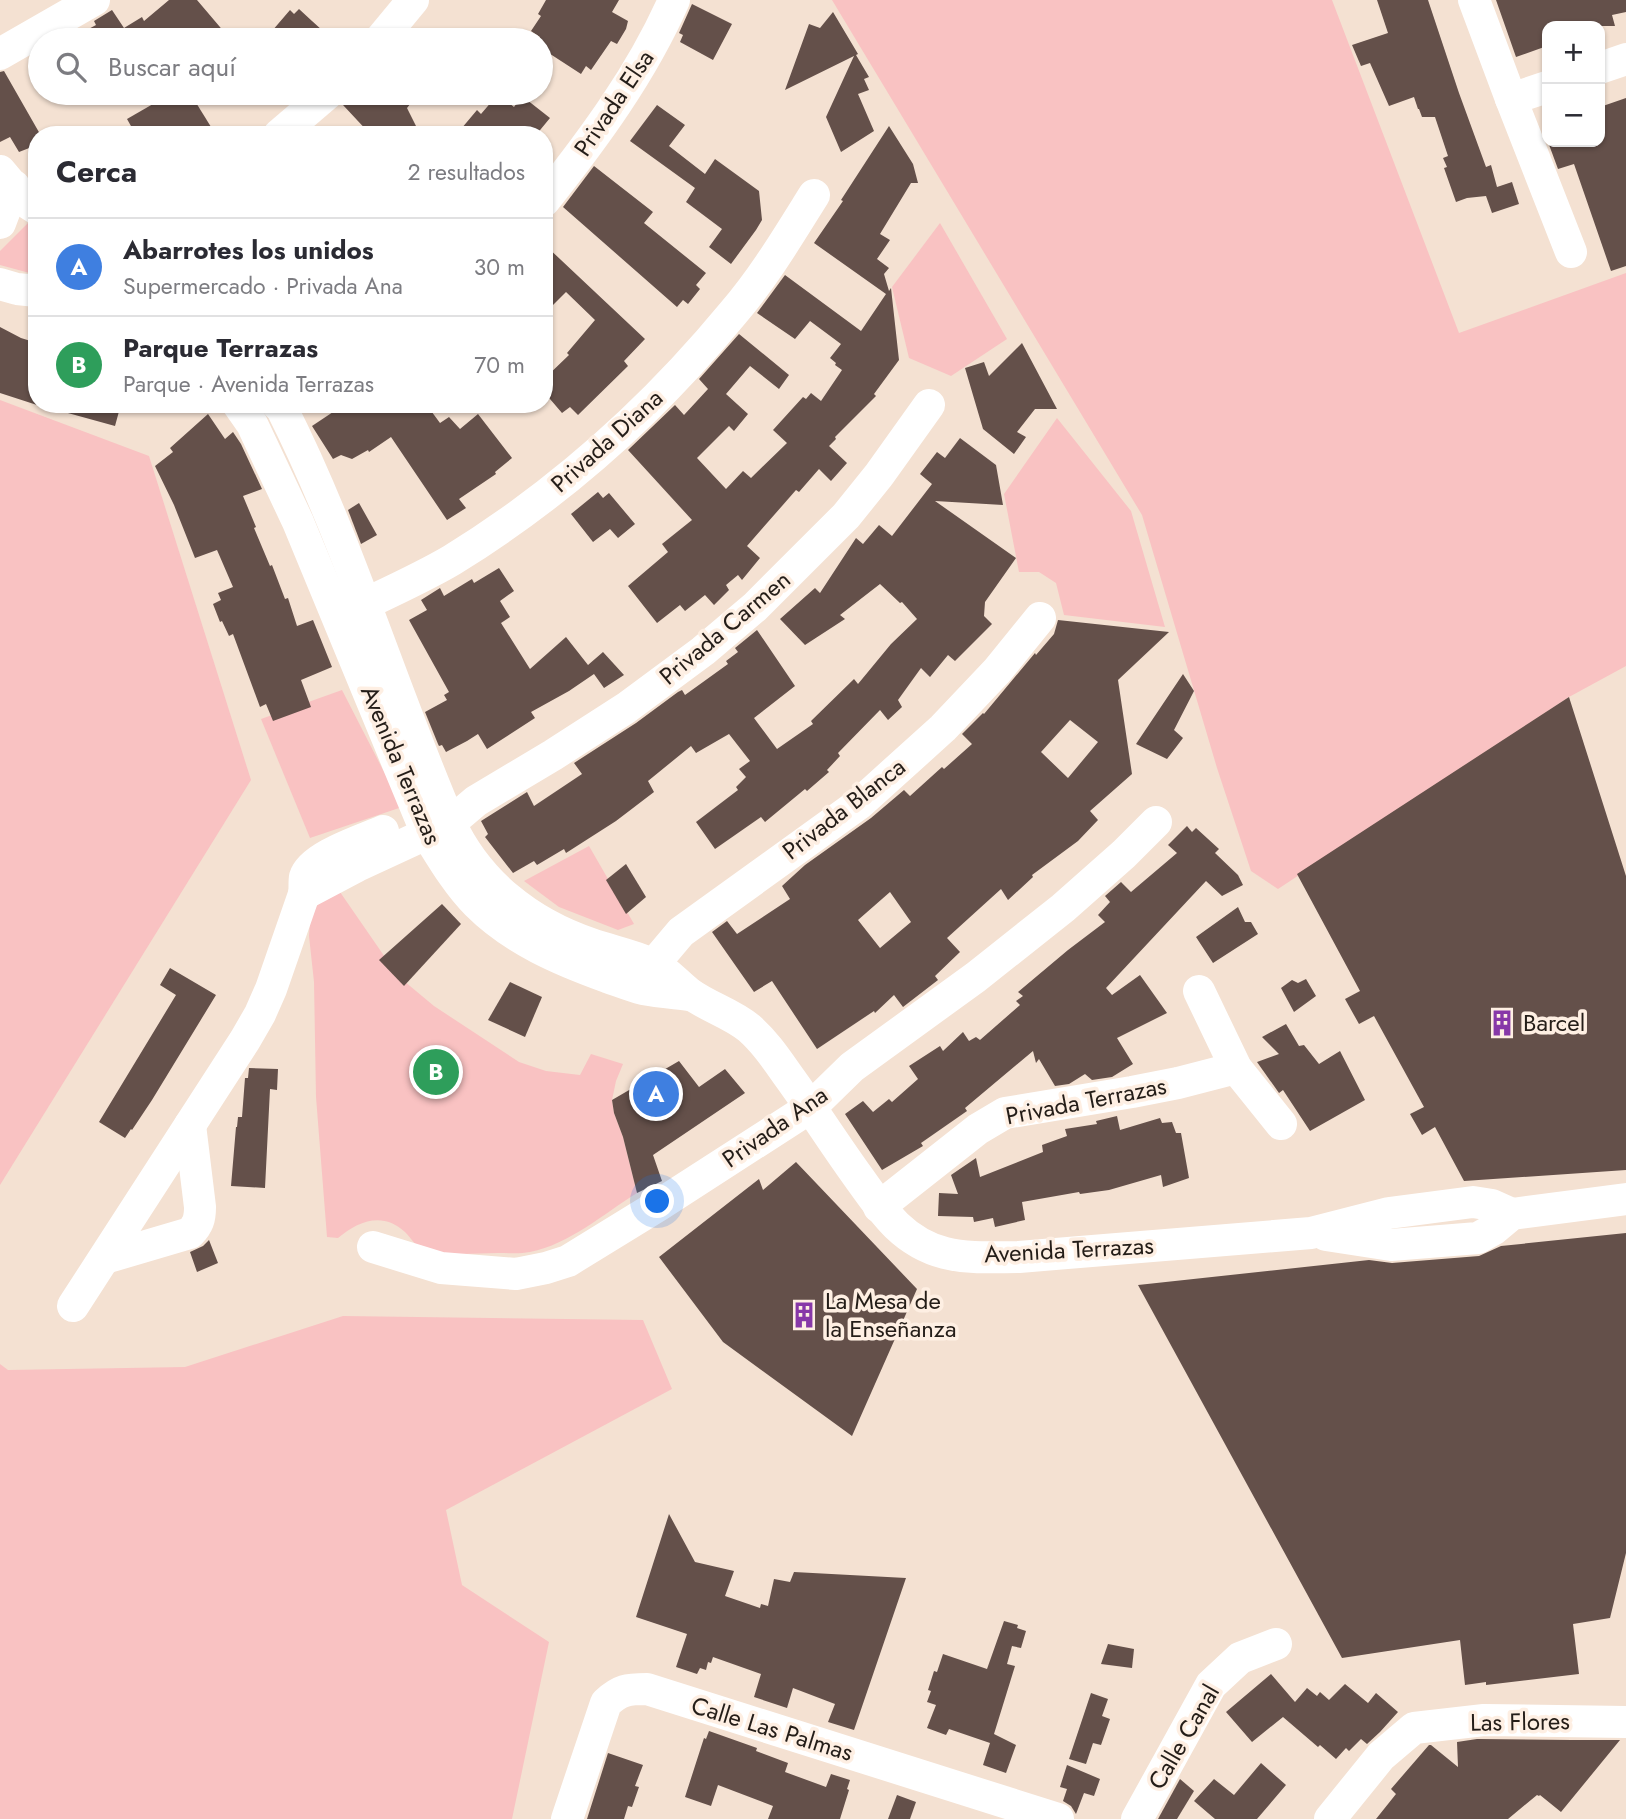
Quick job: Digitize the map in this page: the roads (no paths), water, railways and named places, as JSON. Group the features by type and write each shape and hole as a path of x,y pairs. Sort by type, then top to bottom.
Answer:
{"street":[{"path":"45,28 94,0"},
{"path":"390,28 413,0"},
{"name":"Privada Elsa","path":"553,189 635,75 658,36 674,0"},
{"path":"1474,0 1571,251"},
{"path":"0,54 28,38"},
{"path":"1605,66 1626,59"},
{"path":"1511,99 1542,89"},
{"path":"290,126 314,105"},
{"path":"7,178 28,203"},
{"path":"0,223 7,178"},
{"name":"Privada Diana","path":"352,610 450,561 531,506 595,456 664,391 734,312 779,250 814,195"},
{"path":"0,284 28,290"},
{"name":"Privada Carmen","path":"190,1125 260,1014 304,894 353,856 476,801 554,755 626,708 704,651 755,607 846,516 929,405"},
{"name":"Avenida Terrazas","path":"286,413 305,456 352,610 435,819 509,901 556,931 590,944 648,977 723,1011 748,1027 766,1046 811,1107 879,1207 895,1226 919,1243 946,1253 982,1257 1019,1257 1311,1233 1391,1245 1478,1238 1512,1214 1626,1199"},
{"name":"Avenida Terrazas","path":"245,414 298,522 352,610"},
{"name":"Privada Blanca","path":"648,977 681,932 859,803 943,727 997,671 1040,618"},
{"name":"Privada Ana","path":"373,1247 441,1268 516,1274 568,1261 811,1107 852,1067 975,977 1063,908 1156,822"},
{"path":"1199,991 1236,1068 1281,1124"},
{"name":"Privada Terrazas","path":"879,1207 978,1129 1005,1113 1132,1092 1236,1068"},
{"path":"104,1258 179,1237 190,1233 197,1225 200,1207 190,1125"},
{"path":"73,1307 190,1125"},
{"name":"Calle Canal","path":"1137,1819 1212,1685 1240,1658 1276,1644"},
{"name":"Calle Las Palmas","path":"567,1819 606,1703 618,1692 632,1689 647,1689 1058,1819"},
{"name":"Las Flores","path":"1330,1819 1381,1756 1414,1728 1484,1720 1626,1722"}],"place":[{"name":"Barcel","path":"1502,1023"},
{"name":"Parque Terrazas","path":"436,1072"},
{"name":"Abarrotes los unidos","path":"656,1094"},
{"name":"La Mesa de la Enseñanza","path":"804,1315"}]}
